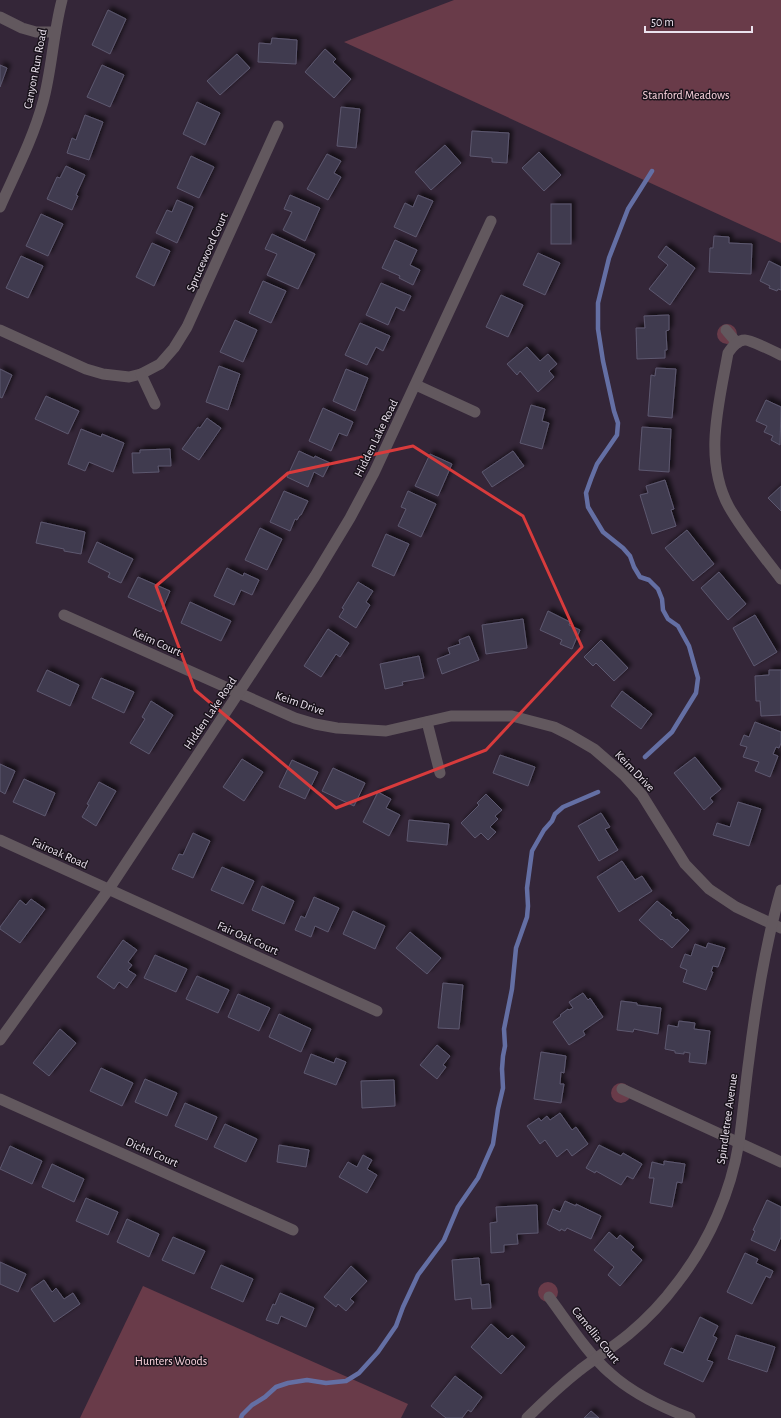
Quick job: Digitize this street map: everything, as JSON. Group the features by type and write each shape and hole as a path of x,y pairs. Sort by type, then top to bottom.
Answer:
{"street":[{"name":"Canyon Run Road","path":"0,207 26,151 38,118 51,64 55,32 62,0"},
{"path":"0,17 22,28 36,32 55,32"},
{"name":"Sprucewood Court","path":"0,330 86,369 113,376 129,377 141,374 160,364 168,357 187,327 278,126"},
{"name":"Hidden Lake Road","path":"0,1040 109,889 315,576 350,518 374,473 416,385 491,220"},
{"path":"726,330 737,342"},
{"path":"781,355 745,340 737,342 732,347 728,353 714,439 716,468 728,505 736,520 781,579"},
{"path":"141,374 155,404"},
{"path":"416,385 475,412"},
{"name":"Keim Court","path":"64,615 238,694"},
{"name":"Keim Drive","path":"238,694 295,718 315,724 338,728 386,731 451,716 512,716 545,724 570,734 594,749 624,775 642,795 685,864 697,878 709,889 736,907 776,926"},
{"path":"427,722 440,773"},
{"name":"Fairoak Road","path":"0,840 109,889"},
{"name":"Fair Oak Court","path":"109,889 377,1011"},
{"name":"Spindletree Avenue","path":"527,1418 579,1370 630,1333 657,1307 678,1282 699,1252 715,1220 725,1196 739,1143 757,1000 776,926 781,890"},
{"path":"622,1089 781,1162"},
{"name":"Dichtl Court","path":"0,1099 293,1230"},
{"name":"Camellia Court","path":"549,1297 596,1359 609,1373 628,1388 657,1405 690,1418"}],"highlighted area":[{"path":"413,446 523,516 582,647 486,750 336,808 195,690 156,586 288,473"}],"green space":[{"name":"Stanford Meadows","path":"454,0 781,0 781,243 344,42"},
{"path":"727,324 734,327 737,334 734,341 727,344 720,341 717,334 720,327"},
{"path":"621,1083 628,1086 631,1093 628,1100 621,1103 614,1100 611,1093 614,1086"},
{"path":"548,1282 555,1285 558,1292 555,1299 548,1302 541,1299 538,1292 541,1285"},
{"name":"Hunters Woods","path":"143,1286 408,1404 401,1418 80,1418"}],"building":[{"path":"108,10 126,19 110,54 92,45"},
{"path":"272,38 297,40 296,64 258,62 259,43 271,44"},
{"path":"325,49 336,59 333,62 351,79 334,98 305,72"},
{"path":"237,54 250,68 220,95 207,81"},
{"path":"0,65 7,68 0,87"},
{"path":"102,65 124,75 110,107 87,97"},
{"path":"197,102 220,113 205,145 183,134"},
{"path":"341,107 360,109 356,148 337,146"},
{"path":"85,115 103,122 89,160 67,153 72,138 76,140"},
{"path":"472,131 509,133 507,163 492,162 492,158 470,156"},
{"path":"445,145 461,163 431,190 415,172"},
{"path":"539,152 561,175 544,191 522,168"},
{"path":"327,154 341,161 334,173 341,177 328,200 307,189"},
{"path":"191,156 214,167 199,198 177,188"},
{"path":"66,166 85,175 76,195 78,196 72,210 47,199 57,177 60,178"},
{"path":"290,195 320,208 305,241 283,230 292,212 284,209"},
{"path":"418,195 433,201 416,237 394,227 405,203 413,207"},
{"path":"177,200 193,207 177,243 156,233 167,210 172,212"},
{"path":"551,204 571,204 571,244 551,244"},
{"path":"41,214 63,224 48,256 26,246"},
{"path":"272,234 315,254 298,289 267,275 277,254 265,249"},
{"path":"714,236 729,237 729,243 752,244 751,274 709,272 710,248 713,248"},
{"path":"395,240 417,250 410,265 420,270 413,285 399,278 400,276 382,268"},
{"path":"152,243 170,251 154,286 136,277"},
{"path":"666,246 695,268 670,305 649,289 668,265 658,257"},
{"path":"538,253 560,263 545,295 523,285"},
{"path":"21,256 43,266 28,298 6,288"},
{"path":"769,261 781,267 781,290 778,289 777,291 769,288 770,286 760,281"},
{"path":"263,281 286,291 271,323 249,313"},
{"path":"381,283 411,296 404,311 396,307 388,325 366,315"},
{"path":"501,295 523,305 508,337 486,327"},
{"path":"669,315 669,330 666,331 667,350 665,350 665,358 637,359 636,328 645,328 644,316"},
{"path":"235,320 257,330 243,362 220,352"},
{"path":"360,323 390,336 383,351 376,347 367,365 345,355"},
{"path":"527,347 540,361 548,354 557,364 549,371 554,377 538,392 520,371 517,375 507,364"},
{"path":"219,366 240,374 228,410 206,402"},
{"path":"656,368 676,369 672,418 648,416 651,375 655,376"},
{"path":"0,369 12,375 2,398 0,397"},
{"path":"346,369 368,378 355,411 333,401"},
{"path":"46,396 79,411 68,434 35,419"},
{"path":"766,400 781,407 780,445 771,440 773,436 764,432 767,426 756,421"},
{"path":"531,405 545,409 542,421 549,423 542,449 520,443"},
{"path":"323,408 353,422 347,436 339,433 331,451 309,441"},
{"path":"207,418 221,428 199,460 182,449 198,427 200,428"},
{"path":"642,427 671,429 669,472 639,470"},
{"path":"81,429 101,437 102,434 124,443 113,472 89,462 85,471 68,464"},
{"path":"170,449 171,466 158,466 159,472 133,473 132,453 140,453 140,450"},
{"path":"299,451 330,463 323,477 314,472 308,487 287,477"},
{"path":"513,451 524,466 492,487 482,472"},
{"path":"430,454 452,464 438,496 415,486"},
{"path":"665,480 674,509 671,510 676,526 652,534 640,495 648,493 646,486"},
{"path":"781,486 781,511 768,498"},
{"path":"284,491 308,501 301,515 297,520 295,519 290,531 270,522"},
{"path":"408,491 436,504 421,537 398,526 406,509 401,507"},
{"path":"41,522 85,532 81,554 36,543"},
{"path":"260,528 282,539 267,570 245,560"},
{"path":"687,530 714,564 693,581 665,548"},
{"path":"386,534 409,544 394,576 372,566"},
{"path":"97,542 133,559 121,583 108,577 110,573 88,562"},
{"path":"227,568 243,576 244,573 259,580 252,595 241,590 234,605 214,596"},
{"path":"719,572 746,604 728,620 701,588"},
{"path":"138,577 170,591 161,612 128,597"},
{"path":"358,582 373,591 366,602 370,605 356,628 339,617 344,609 342,608"},
{"path":"190,602 231,621 221,641 181,623"},
{"path":"548,611 570,622 569,625 580,630 572,649 560,644 562,640 540,630"},
{"path":"755,615 777,652 754,666 733,628"},
{"path":"523,619 527,648 486,654 482,625"},
{"path":"328,629 349,643 340,657 336,654 321,677 304,666"},
{"path":"469,636 479,660 442,674 437,659 450,654 448,648 460,644 459,640"},
{"path":"601,640 628,668 614,681 596,663 593,666 584,657"},
{"path":"419,656 424,678 402,682 403,685 385,689 380,664"},
{"path":"47,670 79,685 70,706 37,691"},
{"path":"769,670 781,670 781,715 761,716 760,701 756,701 755,676 769,675"},
{"path":"101,678 134,692 124,713 92,698"},
{"path":"622,691 652,714 641,729 611,706"},
{"path":"151,701 173,715 149,754 130,743 145,719 142,717"},
{"path":"755,722 781,732 781,743 779,748 776,747 773,754 778,756 770,777 755,771 759,762 743,757 747,747 740,745 744,735 749,737"},
{"path":"500,755 535,767 528,786 493,773"},
{"path":"695,757 721,789 710,798 713,802 704,810 674,773"},
{"path":"242,759 263,772 244,801 223,787"},
{"path":"292,760 318,772 305,799 279,787"},
{"path":"0,764 15,771 5,794 0,791"},
{"path":"333,768 365,783 354,806 322,791"},
{"path":"24,779 55,793 45,816 13,802"},
{"path":"99,782 116,791 96,826 82,817"},
{"path":"378,792 391,799 386,808 400,815 389,836 363,822"},
{"path":"486,794 502,810 495,816 498,819 490,827 496,832 488,840 481,833 475,838 461,823 479,805 477,803"},
{"path":"738,802 761,809 749,846 713,835 717,823 730,827"},
{"path":"601,813 610,827 605,829 618,850 599,861 578,826"},
{"path":"409,820 449,824 447,845 407,841"},
{"path":"193,833 210,841 193,878 172,869 179,854 183,855"},
{"path":"622,861 635,880 642,876 652,891 619,912 597,877"},
{"path":"222,867 254,881 243,904 211,890"},
{"path":"262,886 294,901 284,924 252,910"},
{"path":"314,897 339,908 328,932 315,926 311,937 295,930 301,916 305,918"},
{"path":"31,899 45,909 20,943 0,929 0,927 20,900 26,905"},
{"path":"657,901 672,913 670,915 689,930 672,948 639,920"},
{"path":"353,911 385,926 375,949 343,934"},
{"path":"410,932 441,958 427,974 396,948"},
{"path":"123,940 137,950 128,962 132,965 128,970 136,975 127,988 119,982 114,989 97,977"},
{"path":"708,943 725,948 718,967 713,966 711,972 713,972 706,990 683,982 687,970 680,967 685,954 691,956 695,944 706,948"},
{"path":"155,955 187,969 176,992 144,978"},
{"path":"197,976 229,990 218,1013 186,999"},
{"path":"443,983 463,985 459,1029 438,1028"},
{"path":"583,993 588,1000 590,998 603,1017 583,1031 585,1035 569,1045 553,1022 568,1009 573,1008 569,1002"},
{"path":"238,994 270,1008 259,1031 228,1017"},
{"path":"621,1001 661,1008 658,1034 634,1029 633,1032 617,1030"},
{"path":"279,1014 311,1029 301,1052 269,1037"},
{"path":"679,1021 695,1023 694,1029 710,1031 706,1064 689,1062 690,1053 675,1053 675,1051 665,1049 668,1025 678,1027"},
{"path":"60,1029 76,1043 49,1076 33,1063"},
{"path":"437,1045 450,1056 443,1065 446,1067 437,1079 420,1065"},
{"path":"541,1052 566,1056 564,1073 561,1072 560,1084 564,1084 561,1103 534,1099"},
{"path":"311,1054 334,1063 336,1058 346,1062 336,1085 304,1073"},
{"path":"101,1068 133,1083 122,1106 90,1091"},
{"path":"145,1079 177,1093 167,1116 135,1102"},
{"path":"394,1080 395,1106 362,1108 361,1081"},
{"path":"185,1103 217,1117 207,1140 175,1126"},
{"path":"560,1113 572,1130 576,1127 588,1144 572,1156 567,1149 557,1157 545,1140 540,1144 527,1126 539,1118 541,1121 547,1116 550,1120"},
{"path":"225,1124 257,1139 246,1162 214,1147"},
{"path":"279,1145 309,1150 306,1167 277,1162"},
{"path":"599,1145 621,1156 623,1153 642,1164 633,1179 627,1176 621,1185 596,1171 595,1173 586,1168"},
{"path":"10,1146 42,1161 32,1184 0,1169"},
{"path":"363,1155 372,1160 367,1169 377,1175 367,1193 339,1177 348,1162 357,1167"},
{"path":"664,1161 685,1164 682,1183 677,1182 672,1207 650,1203 654,1178 649,1178 652,1162 664,1165"},
{"path":"52,1164 84,1179 74,1202 42,1187"},
{"path":"86,1198 118,1212 108,1235 76,1221"},
{"path":"767,1200 781,1207 781,1237 775,1251 751,1240 755,1231 753,1230"},
{"path":"565,1201 576,1206 576,1204 601,1216 591,1239 567,1228 565,1231 561,1229 560,1231 547,1224 553,1209 560,1212"},
{"path":"537,1205 538,1233 517,1234 518,1244 504,1245 504,1252 491,1253 490,1223 497,1222 496,1207"},
{"path":"127,1219 159,1234 149,1257 117,1242"},
{"path":"609,1232 617,1239 620,1235 634,1247 631,1250 642,1260 620,1286 608,1275 614,1267 594,1250"},
{"path":"173,1237 205,1251 194,1274 162,1260"},
{"path":"745,1253 758,1259 756,1263 773,1271 770,1278 766,1276 752,1304 727,1292"},
{"path":"479,1258 481,1285 489,1284 491,1308 472,1309 471,1298 455,1300 452,1260"},
{"path":"0,1262 26,1274 18,1292 0,1284"},
{"path":"221,1265 253,1279 243,1302 211,1288"},
{"path":"351,1266 367,1281 350,1299 354,1302 346,1311 338,1304 336,1307 324,1297"},
{"path":"44,1280 52,1292 56,1288 64,1299 73,1293 80,1304 54,1322 31,1289"},
{"path":"280,1293 314,1308 306,1327 281,1316 278,1324 266,1320"},
{"path":"700,1317 718,1326 713,1336 717,1338 707,1360 713,1362 703,1382 664,1364 671,1348 683,1353"},
{"path":"491,1324 508,1339 512,1335 525,1347 501,1374 471,1347"},
{"path":"736,1335 775,1347 767,1372 728,1359"},
{"path":"455,1376 482,1397 471,1412 468,1410 462,1418 446,1418 431,1406"},
{"path":"591,1411 599,1418 584,1418"}],"waterway":[{"path":"645,757 672,732 696,693 698,678 689,646 678,626 668,619 663,610 662,599 658,589 649,580 640,577 630,556 623,548 603,532 588,507 586,493 597,464 617,435 618,423 603,361 598,329 598,303 609,258 628,209 652,171"},
{"path":"241,1418 252,1405 265,1397 276,1387 288,1383 307,1380 326,1383 346,1381 359,1373 378,1352 396,1326 418,1275 444,1240 458,1207 478,1178 493,1144 498,1109 503,1088 502,1069 505,1046 504,1029 512,989 516,948 527,917 527,888 532,851 555,814 563,807 598,792"}]}
